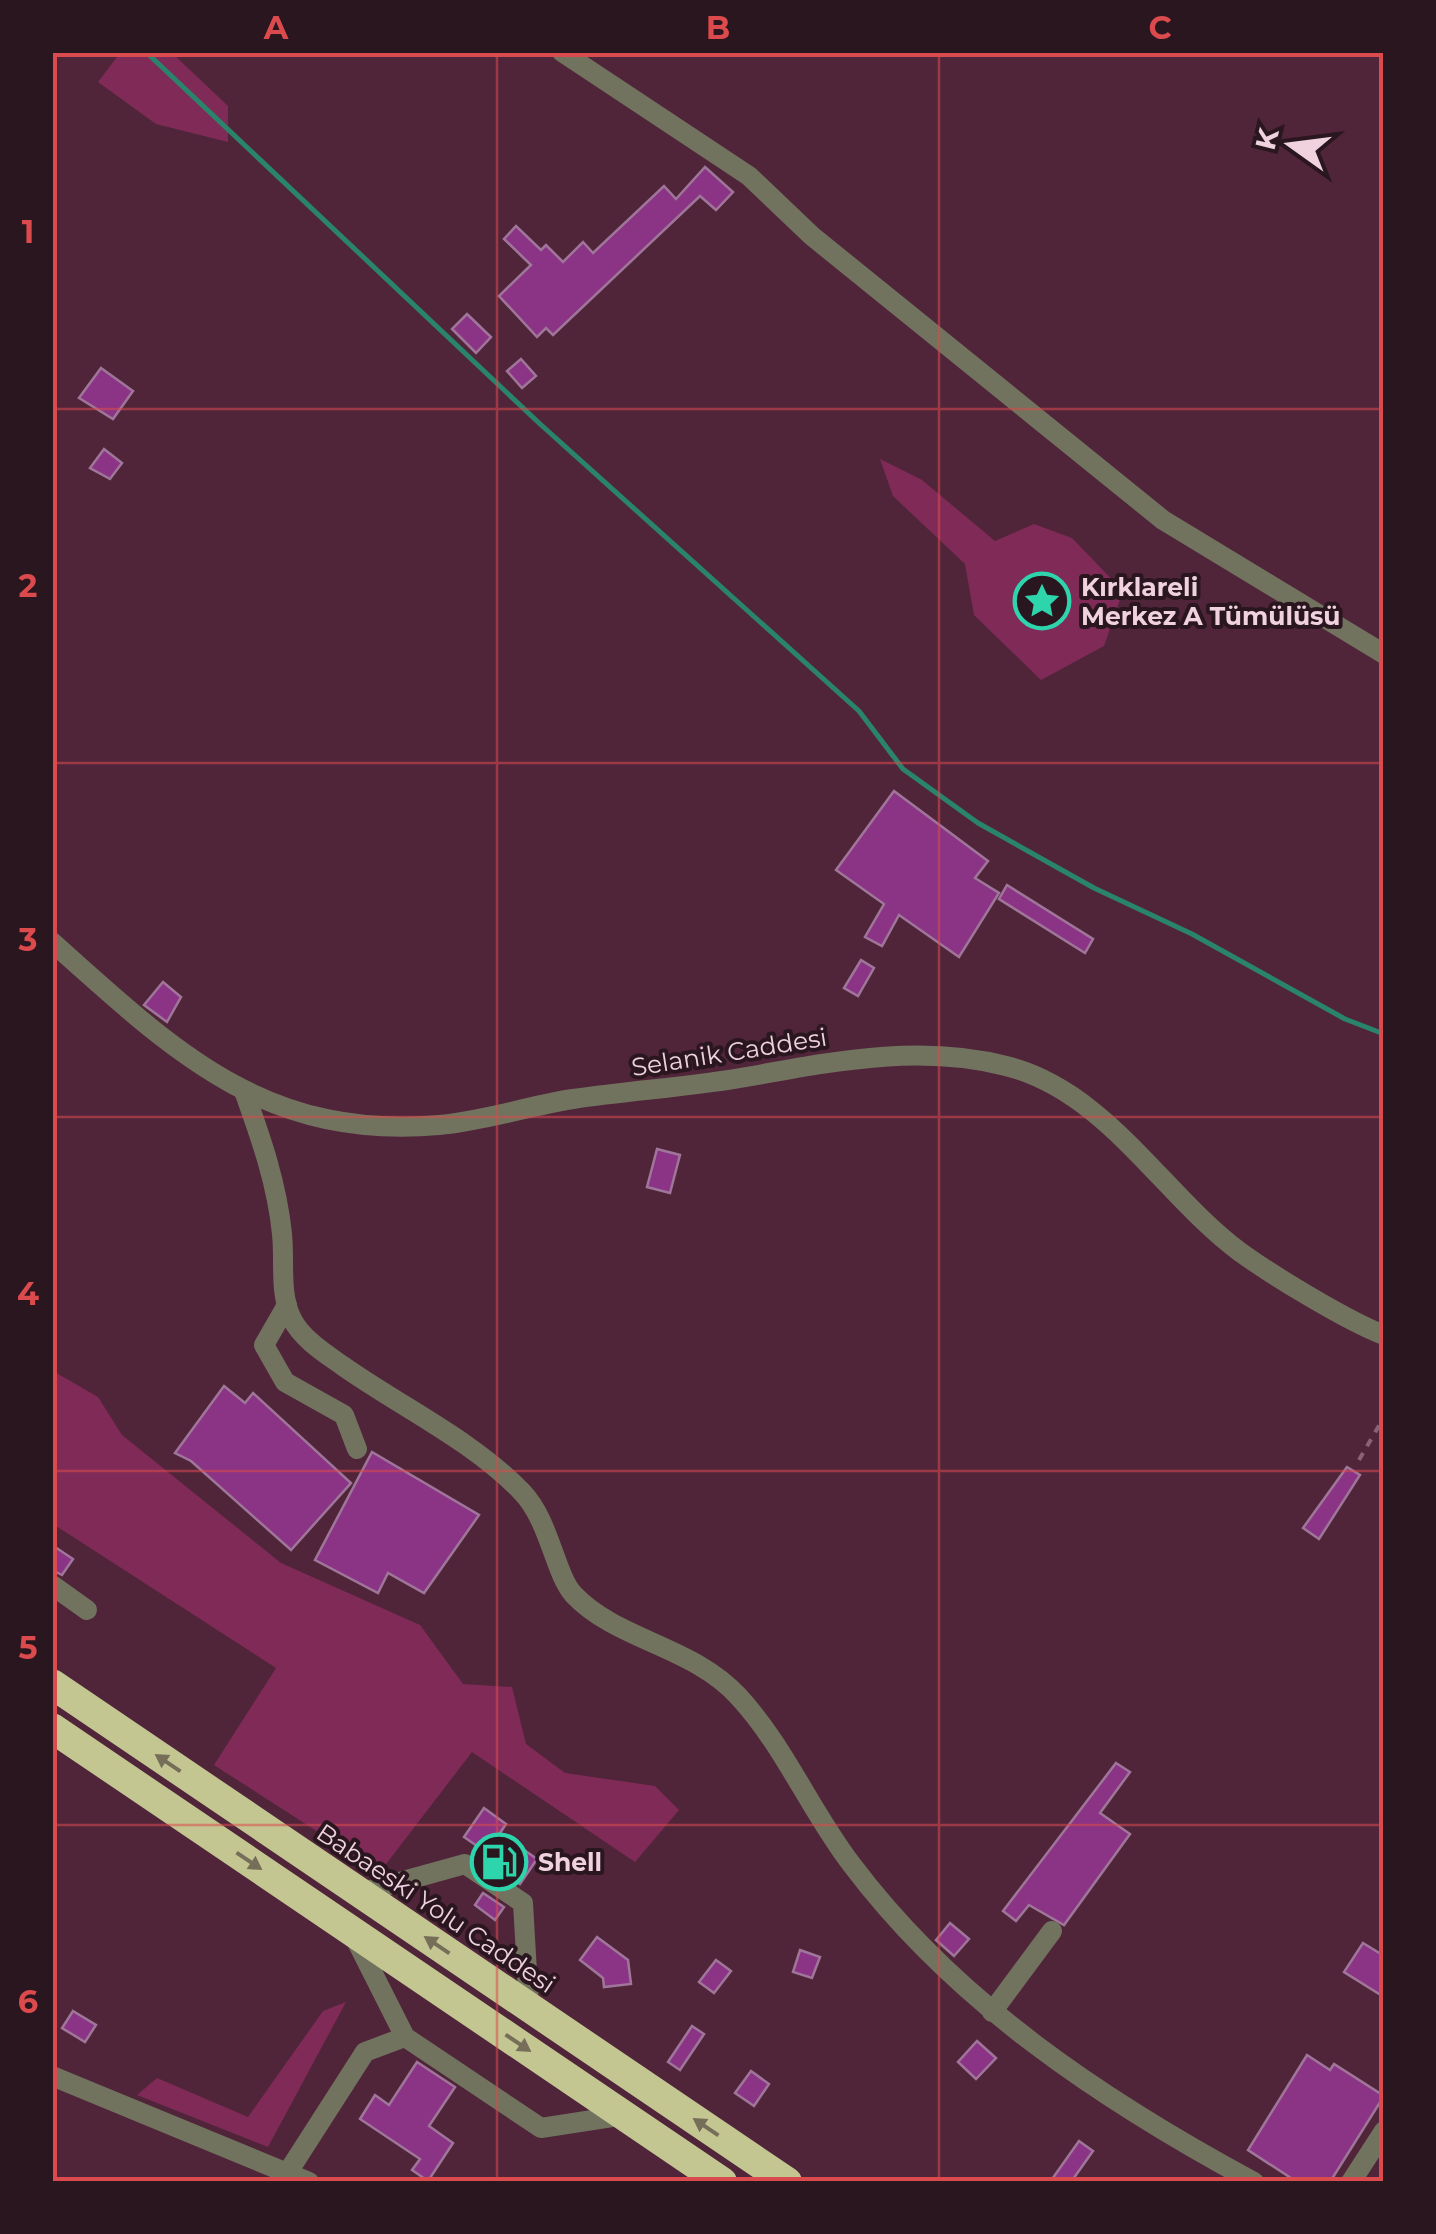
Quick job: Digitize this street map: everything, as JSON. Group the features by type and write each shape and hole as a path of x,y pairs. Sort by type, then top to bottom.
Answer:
{"highway":[{"name":"Babaeski Yolu Caddesi","path":"52,1684 787,2182"},
{"path":"52,1728 722,2182"}],"street":[{"path":"562,52 749,176 871,284 1054,427 1163,520 1384,654"},
{"name":"Selanik Caddesi","path":"52,942 173,1050 244,1091 286,1108 357,1128 442,1125 573,1099 720,1082 870,1055 950,1057 1008,1066 1054,1087 1106,1122 1240,1251 1384,1335"},
{"path":"244,1091 272,1170 292,1321 318,1348 456,1440 525,1495 556,1549 569,1590 583,1604 680,1652 738,1696 852,1865 992,2012 1171,2137 1254,2182"},
{"path":"288,1305 264,1346 285,1382 344,1415 356,1449"},
{"path":"52,1584 87,1610"},
{"path":"360,1893 465,1864 524,1903 529,2007"},
{"path":"352,1932 405,2037 541,2128 625,2115"},
{"path":"992,2012 1052,1932"},
{"path":"288,2172 365,2052 405,2037"},
{"path":"52,2076 309,2182"},
{"path":"1352,2182 1384,2131"}],"path":[{"path":"1359,1460 1384,1417"}],"shaded area":[{"path":"120,53 172,53 228,106 228,142 156,124 98,82"},
{"path":"880,459 922,480 995,541 1034,524 1072,538 1123,591 1104,646 1041,680 974,615 965,564 893,496"},
{"path":"53,1371 98,1397 122,1435 281,1563 420,1625 463,1684 512,1687 526,1744 565,1773 655,1786 679,1810 635,1862 472,1752 380,1872 214,1765 276,1668 53,1524"},
{"path":"346,2002 268,2147 137,2095 157,2078 248,2117 323,2011"}],"building":[{"path":"705,167 733,192 716,210 700,196 553,335 546,328 537,337 499,296 531,265 504,239 516,226 541,250 546,245 563,262 583,242 593,253 664,186 676,199"},
{"path":"467,314 491,337 476,353 452,329"},
{"path":"521,359 536,376 522,388 507,371"},
{"path":"101,368 133,391 113,419 79,398"},
{"path":"104,449 122,463 110,479 90,468"},
{"path":"894,791 988,861 975,878 999,893 959,957 899,915 882,946 865,937 884,904 836,870"},
{"path":"1007,885 1093,939 1085,953 999,899"},
{"path":"861,960 874,968 858,996 844,988"},
{"path":"163,982 181,997 167,1022 144,1005"},
{"path":"657,1149 680,1155 670,1193 647,1187"},
{"path":"224,1386 245,1403 253,1393 351,1483 291,1550 191,1461 175,1453"},
{"path":"372,1452 479,1515 424,1593 388,1573 378,1593 315,1560"},
{"path":"1347,1467 1360,1475 1319,1539 1303,1528"},
{"path":"52,1545 73,1559 62,1575 52,1570"},
{"path":"1116,1763 1130,1772 1100,1813 1130,1834 1064,1925 1029,1905 1016,1921 1003,1911"},
{"path":"484,1808 506,1824 500,1833 537,1859 520,1884 499,1870 503,1864 464,1837"},
{"path":"483,1893 504,1907 495,1920 475,1905"},
{"path":"950,1923 969,1939 954,1956 936,1940"},
{"path":"597,1937 628,1960 631,1984 604,1987 603,1978 580,1960"},
{"path":"1363,1943 1384,1956 1384,1997 1344,1972"},
{"path":"800,1950 820,1957 812,1978 793,1972"},
{"path":"716,1960 731,1971 714,1993 699,1982"},
{"path":"73,2011 96,2025 85,2042 62,2028"},
{"path":"692,2026 704,2034 680,2070 668,2062"},
{"path":"977,2041 996,2058 976,2079 958,2062"},
{"path":"1307,2055 1330,2070 1334,2064 1384,2096 1330,2182 1297,2182 1248,2150"},
{"path":"417,2062 455,2087 429,2126 453,2143 428,2181 412,2170 420,2159 360,2119 375,2095 389,2105"},
{"path":"751,2071 769,2084 754,2106 735,2093"},
{"path":"1079,2141 1093,2151 1071,2182 1050,2182"}],"waterway":[{"path":"146,52 539,423 859,711 903,769 978,823 1094,888 1192,934 1345,1019 1384,1034"}],"place":[{"name":"Kırklareli Merkez A Tümülüsü","path":"1042,601"},
{"name":"Shell","path":"499,1862"}]}
